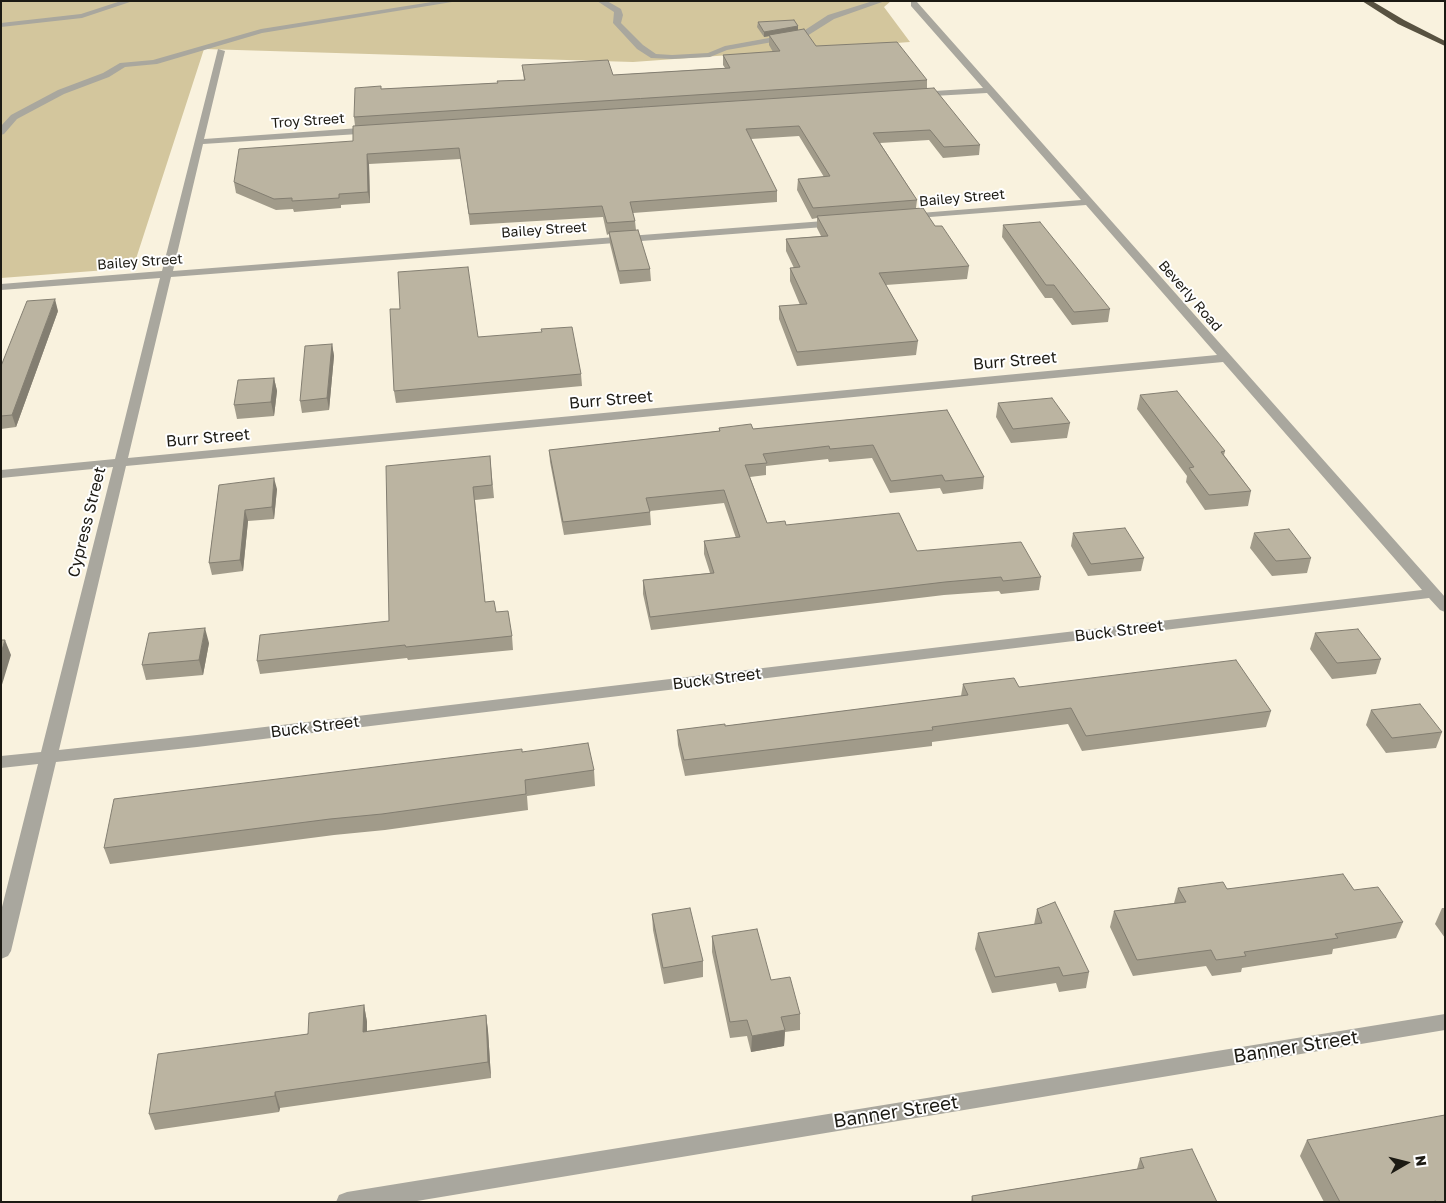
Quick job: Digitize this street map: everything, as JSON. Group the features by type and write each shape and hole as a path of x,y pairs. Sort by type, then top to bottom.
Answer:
{"highway":[{"path":"1366,1 1401,22 1445,44"},
{"path":"1376,1 1431,27"}],"street":[{"path":"1,26 82,16 129,1"},
{"path":"1,132 14,117 61,92 119,69 123,65 154,62 261,31 454,1"},
{"path":"602,1 618,12 617,23 640,47 654,56 667,57 710,55 725,48 804,34 831,17 881,1"},
{"name":"Beverly Road","path":"914,4 1445,608"},
{"name":"Cypress Street","path":"1,950 221,51"},
{"path":"903,96 989,90"},
{"name":"Troy Street","path":"198,142 385,130"},
{"name":"Bailey Street","path":"899,218 1088,202"},
{"name":"Bailey Street","path":"1,288 850,222"},
{"name":"Burr Street","path":"1,474 1225,358"},
{"name":"Buck Street","path":"1,762 1432,593"},
{"name":"Banner Street","path":"347,1202 1445,1022"}],"shaded area":[{"path":"1,1 891,1 884,7 910,42 633,62 204,49 133,268 1,278"}],"building":[{"path":"794,20 798,26 764,32 758,22"},
{"path":"804,29 816,46 897,42 927,80 354,117 355,88 381,86 381,89 498,83 497,81 525,80 522,65 608,60 613,75 730,68 723,55 780,51 769,35"},
{"path":"934,88 980,145 944,147 930,130 873,133 917,200 813,208 798,179 830,176 799,126 746,129 777,191 630,202 635,221 607,223 602,206 469,214 459,148 367,154 368,192 339,194 339,198 292,201 292,198 274,199 234,182 239,149 353,141 353,126"},
{"path":"923,208 935,226 942,226 969,266 879,273 918,341 797,352 779,306 807,304 790,268 800,267 786,239 828,236 817,216"},
{"path":"1040,222 1110,309 1074,312 1054,285 1046,285 1003,225"},
{"path":"638,230 650,269 619,271 609,232"},
{"path":"468,267 478,337 542,332 541,329 572,327 581,374 394,391 390,309 400,309 398,272"},
{"path":"55,299 12,415 1,416 1,366 27,301"},
{"path":"332,344 327,398 300,401 305,346"},
{"path":"274,378 271,402 234,405 238,380"},
{"path":"1177,391 1225,451 1221,452 1251,491 1209,495 1189,468 1194,467 1140,395"},
{"path":"1052,398 1070,423 1013,429 998,403"},
{"path":"947,410 984,477 945,481 942,475 891,481 873,445 830,449 829,446 763,454 767,463 745,465 767,523 785,521 786,525 899,513 917,551 1021,542 1041,577 1003,581 1001,577 945,582 650,617 643,580 714,573 704,541 740,537 724,490 646,498 650,512 563,522 549,450 720,431 719,428 751,424 753,429"},
{"path":"490,456 492,485 473,487 485,602 494,601 496,612 508,611 512,636 257,661 260,635 389,621 386,466"},
{"path":"274,478 272,507 245,510 240,560 209,563 219,485"},
{"path":"1125,528 1144,558 1091,564 1073,533"},
{"path":"1289,529 1311,558 1276,561 1254,533"},
{"path":"205,628 199,660 142,665 149,633"},
{"path":"1358,629 1381,659 1337,663 1315,633"},
{"path":"1,640 5,640 1,653"},
{"path":"1236,660 1271,711 1086,736 1071,708 932,727 933,730 684,760 677,730 725,724 725,726 968,695 963,684 1014,678 1019,687"},
{"path":"1420,704 1442,732 1392,738 1371,710"},
{"path":"588,743 594,770 525,780 526,794 382,814 104,848 114,799 522,749 522,752"},
{"path":"1343,874 1354,890 1378,887 1403,922 1335,934 1338,938 1244,952 1246,956 1216,960 1211,950 1137,960 1114,911 1186,902 1178,888 1223,882 1227,889"},
{"path":"1055,902 1089,972 1063,976 1059,967 995,977 978,933 1042,923 1037,909"},
{"path":"690,908 703,961 663,968 652,914"},
{"path":"757,929 771,980 790,977 800,1014 781,1017 785,1030 752,1036 747,1020 730,1022 712,936"},
{"path":"364,1005 363,1032 486,1015 488,1062 275,1092 275,1096 149,1114 158,1054 308,1034 309,1013"},
{"path":"1445,1115 1445,1202 1340,1202 1307,1140"},
{"path":"1192,1149 1217,1202 973,1202 972,1196 1144,1168 1140,1158"}]}
